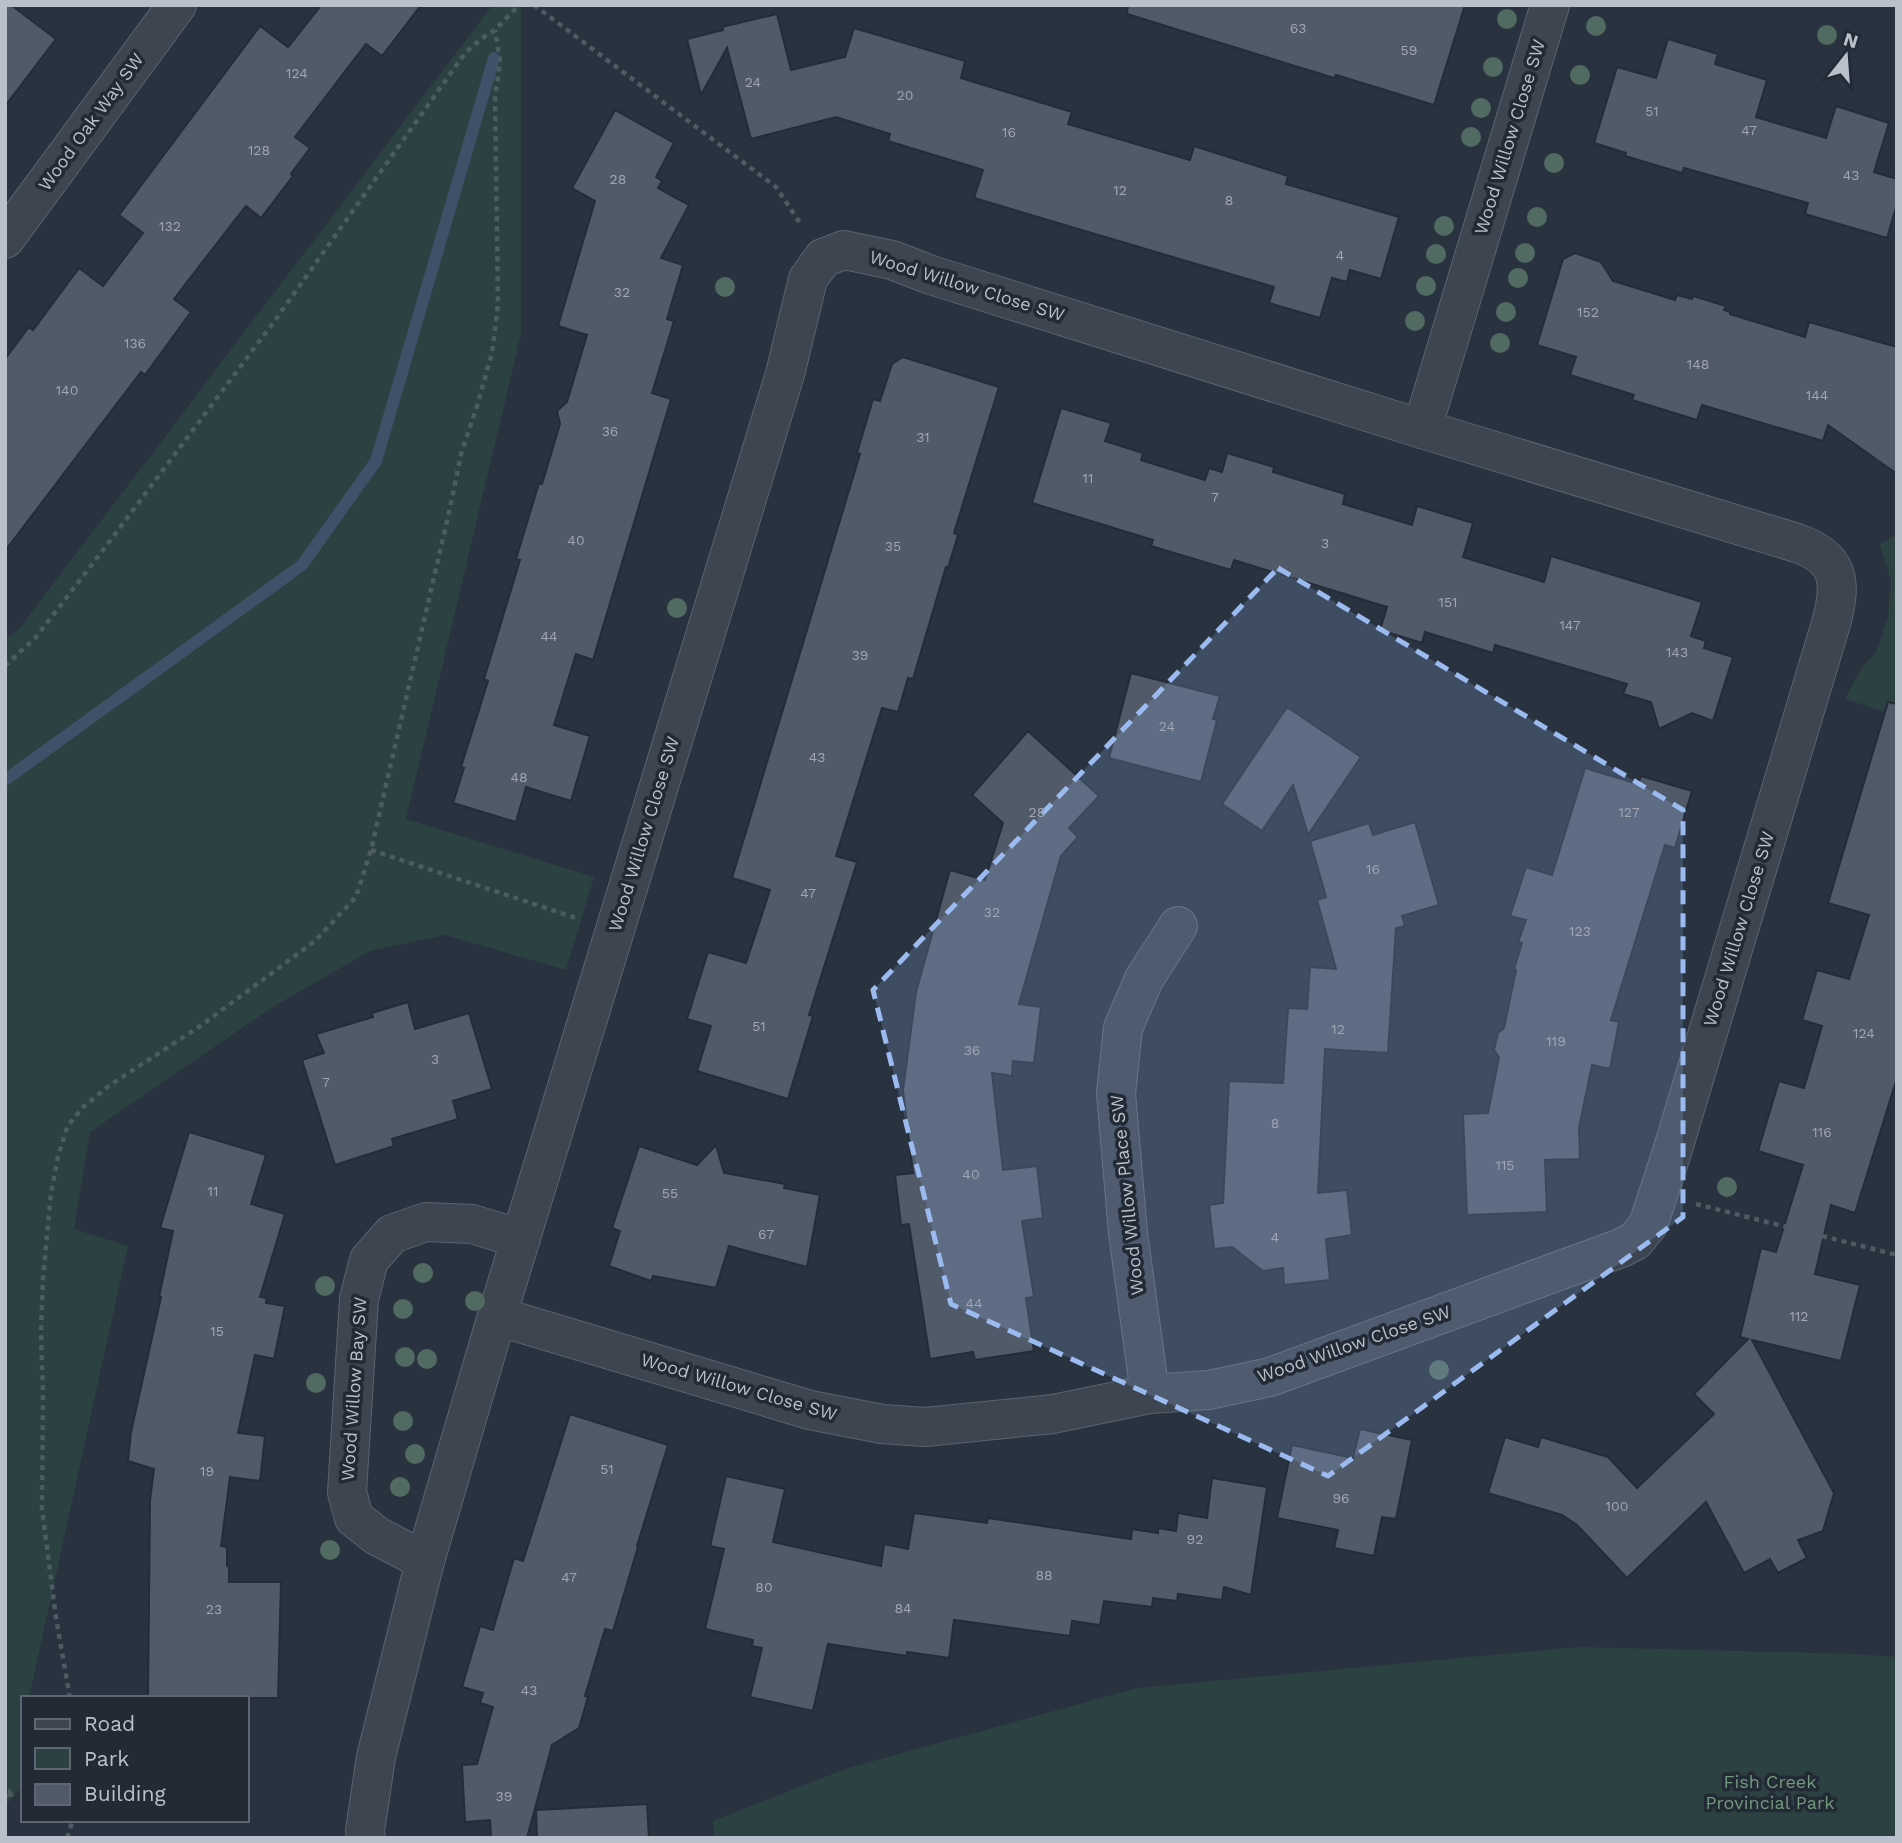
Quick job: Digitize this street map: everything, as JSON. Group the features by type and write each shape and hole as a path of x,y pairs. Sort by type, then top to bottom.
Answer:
{"street":[{"name":"Wood Oak Way SW","path":"5,239 177,5"},
{"name":"Wood Willow Close SW","path":"1422,429 1550,5"},
{"name":"Wood Willow Close SW","path":"844,250 892,260 944,279 1422,429 1797,543 1815,550 1825,558 1833,570 1838,588 1832,620 1672,1152 1648,1225 1635,1241 1270,1377 1209,1390 1150,1394 1053,1414 925,1427 883,1424 810,1410 497,1315 785,374 807,279 823,258 844,250"},
{"name":"Wood Willow Place SW","path":"1150,1394 1128,1233 1116,1093 1123,1028 1144,979 1178,926"},
{"name":"Wood Willow Bay SW","path":"425,1561 377,1536 354,1518 346,1492 359,1299 369,1260 392,1234 426,1222 472,1224 521,1238"},
{"path":"366,1838 376,1757 425,1561 497,1315"}],"path":[{"path":"5,666 48,622 116,533 276,319 465,53 495,30 519,5"},
{"path":"534,5 776,187 823,258"},
{"path":"70,1696 42,1509 43,1278 51,1193 58,1157 66,1127 82,1108 110,1086 199,1027 315,940 356,897 371,850 461,454 492,353 498,304 495,98 500,61 495,30"},
{"path":"371,850 614,930"},
{"path":"1658,1194 1897,1255"}],"highlighted area":[{"path":"1278,568 1683,810 1683,1217 1328,1476 951,1304 873,990"}],"green space":[{"path":"521,5 521,334 406,819 594,877 566,970 445,935 370,951 273,1007 90,1132 74,1229 128,1246 29,1696 21,1696 21,1735 5,1805 5,639 19,629 491,7"},
{"path":"1897,534 1897,716 1845,699 1860,671 1877,650 1888,617 1891,582 1880,544"},
{"name":"Fish Creek Provincial Park","path":"1578,1647 1897,1657 1897,1838 715,1838 713,1821 848,1768 1137,1688"},
{"path":"5,1683 21,1727 21,1789 5,1806"}],"building":[{"path":"5,5 11,5 56,39 5,106"},
{"path":"315,5 421,5 382,56 366,44 295,137 310,148 291,174 293,176 261,218 246,206 207,256 174,299 191,312 145,375 141,372 5,551 5,359 29,327 33,330 79,268 103,286 143,233 119,215 260,26 288,47 319,8"},
{"path":"1128,5 1465,5 1434,105 1336,75 1334,78 1127,14"},
{"path":"777,14 791,70 845,57 854,28 965,61 961,78 1072,112 1068,124 1190,160 1194,146 1288,176 1286,184 1399,217 1381,279 1350,270 1347,282 1332,278 1320,318 1269,303 1274,287 974,198 983,170 888,141 890,134 836,117 751,139 727,48 701,95 687,39 723,30 722,27"},
{"path":"1668,39 1718,54 1715,64 1767,80 1756,117 1826,138 1836,106 1889,123 1874,172 1897,179 1897,204 1887,238 1805,214 1808,203 1684,168 1682,173 1625,156 1626,153 1594,143 1617,67 1656,78"},
{"path":"615,110 674,143 656,177 662,181 658,188 689,205 661,258 683,265 667,319 674,321 652,393 671,399 593,660 576,654 554,725 590,736 571,801 526,787 516,822 453,803 464,768 461,767 488,681 484,679 520,560 516,559 560,424 557,411 567,402 587,335 558,326 595,201 572,188"},
{"path":"1575,253 1601,262 1613,281 1675,300 1677,295 1692,299 1693,296 1726,306 1724,310 1730,314 1805,337 1809,322 1897,347 1897,474 1828,425 1823,441 1702,405 1697,420 1632,400 1634,395 1570,375 1576,357 1537,345 1563,259"},
{"path":"903,357 999,387 954,533 958,535 913,679 908,678 898,712 882,708 836,856 857,862 809,1015 813,1016 788,1099 697,1071 711,1026 687,1019 708,952 746,963 770,890 732,878 860,454 857,453 873,399 880,401 892,364"},
{"path":"1061,408 1111,423 1105,441 1143,453 1141,460 1205,480 1209,468 1222,472 1227,453 1274,467 1273,472 1345,494 1343,504 1412,525 1417,506 1473,523 1463,557 1544,582 1551,556 1702,602 1691,636 1706,641 1704,648 1733,657 1713,721 1692,713 1659,729 1651,702 1623,694 1627,684 1495,645 1493,653 1425,632 1422,643 1380,630 1387,607 1234,560 1231,570 1151,546 1153,540 1032,503"},
{"path":"1131,673 1220,696 1213,719 1217,720 1201,782 1109,758"},
{"path":"1888,702 1897,704 1897,1078 1855,1213 1831,1205 1815,1274 1860,1285 1841,1361 1752,1340 1834,1493 1823,1531 1798,1540 1807,1558 1778,1573 1770,1559 1744,1573 1706,1502 1627,1578 1577,1525 1562,1515 1488,1493 1505,1437 1538,1447 1541,1437 1608,1457 1637,1488 1714,1414 1694,1394 1748,1339 1740,1337 1761,1248 1776,1252 1803,1165 1758,1151 1779,1081 1804,1088 1822,1026 1802,1020 1817,970 1849,979 1869,915 1828,903"},
{"path":"1287,707 1361,757 1308,835 1293,785 1262,831 1222,804"},
{"path":"1028,731 1099,796 1069,828 1078,837 1061,856 1019,1004 1041,1007 1034,1063 1013,1061 1012,1076 992,1073 1003,1170 1037,1166 1043,1218 1022,1221 1034,1297 1026,1298 1034,1351 975,1360 973,1352 930,1359 909,1224 901,1225 895,1175 913,1173 903,1090 916,992 950,870 985,880 1003,823 972,795"},
{"path":"1585,768 1638,784 1641,776 1692,791 1675,848 1665,845 1611,1020 1619,1022 1610,1069 1592,1065 1579,1128 1580,1159 1545,1160 1547,1212 1467,1215 1463,1114 1488,1113 1499,1057 1494,1050 1498,1033 1504,1028 1516,970 1514,969 1522,943 1518,942 1526,920 1510,916 1526,867 1552,875"},
{"path":"1415,822 1439,905 1402,916 1405,926 1396,928 1388,1053 1325,1049 1318,1193 1347,1190 1352,1235 1326,1239 1330,1280 1284,1285 1283,1268 1263,1271 1232,1247 1214,1249 1209,1205 1223,1203 1229,1081 1283,1083 1288,1008 1307,1009 1310,967 1336,969 1317,900 1326,897 1310,841 1369,823 1373,835"},
{"path":"408,1002 415,1029 469,1013 492,1089 453,1101 458,1119 392,1139 394,1146 335,1165 302,1060 324,1053 316,1034 373,1017 372,1013"},
{"path":"189,1132 266,1155 251,1204 285,1214 260,1297 267,1298 266,1303 285,1306 274,1359 255,1355 238,1433 265,1436 260,1481 230,1477 221,1546 227,1547 229,1582 281,1582 278,1698 148,1696 150,1500 154,1469 128,1461 131,1432 173,1231 160,1228"},
{"path":"716,1145 724,1173 785,1184 784,1188 820,1195 807,1267 729,1246 716,1288 653,1276 651,1281 609,1266 620,1231 612,1228 639,1146 697,1165"},
{"path":"570,1414 668,1445 613,1631 605,1629 585,1696 588,1697 579,1728 552,1745 527,1838 491,1838 490,1820 465,1822 462,1765 477,1764 493,1707 480,1703 483,1693 462,1687 480,1626 493,1630 514,1558 523,1561"},
{"path":"1360,1429 1412,1440 1396,1519 1382,1517 1374,1556 1334,1548 1338,1530 1277,1518 1292,1445 1353,1458"},
{"path":"726,1476 785,1489 773,1542 881,1566 884,1544 908,1549 914,1513 987,1523 988,1518 1131,1539 1132,1529 1158,1533 1158,1528 1176,1531 1178,1513 1207,1518 1212,1478 1267,1487 1251,1595 1224,1587 1222,1600 1178,1594 1177,1601 1153,1598 1152,1607 1104,1601 1100,1625 1072,1621 1070,1636 954,1620 949,1658 907,1652 907,1656 828,1644 813,1711 750,1697 762,1648 752,1646 753,1640 705,1629 724,1549 710,1546"},
{"path":"647,1804 649,1838 537,1838 536,1810"}],"waterway":[{"path":"5,780 302,565 376,461 494,58"}]}
